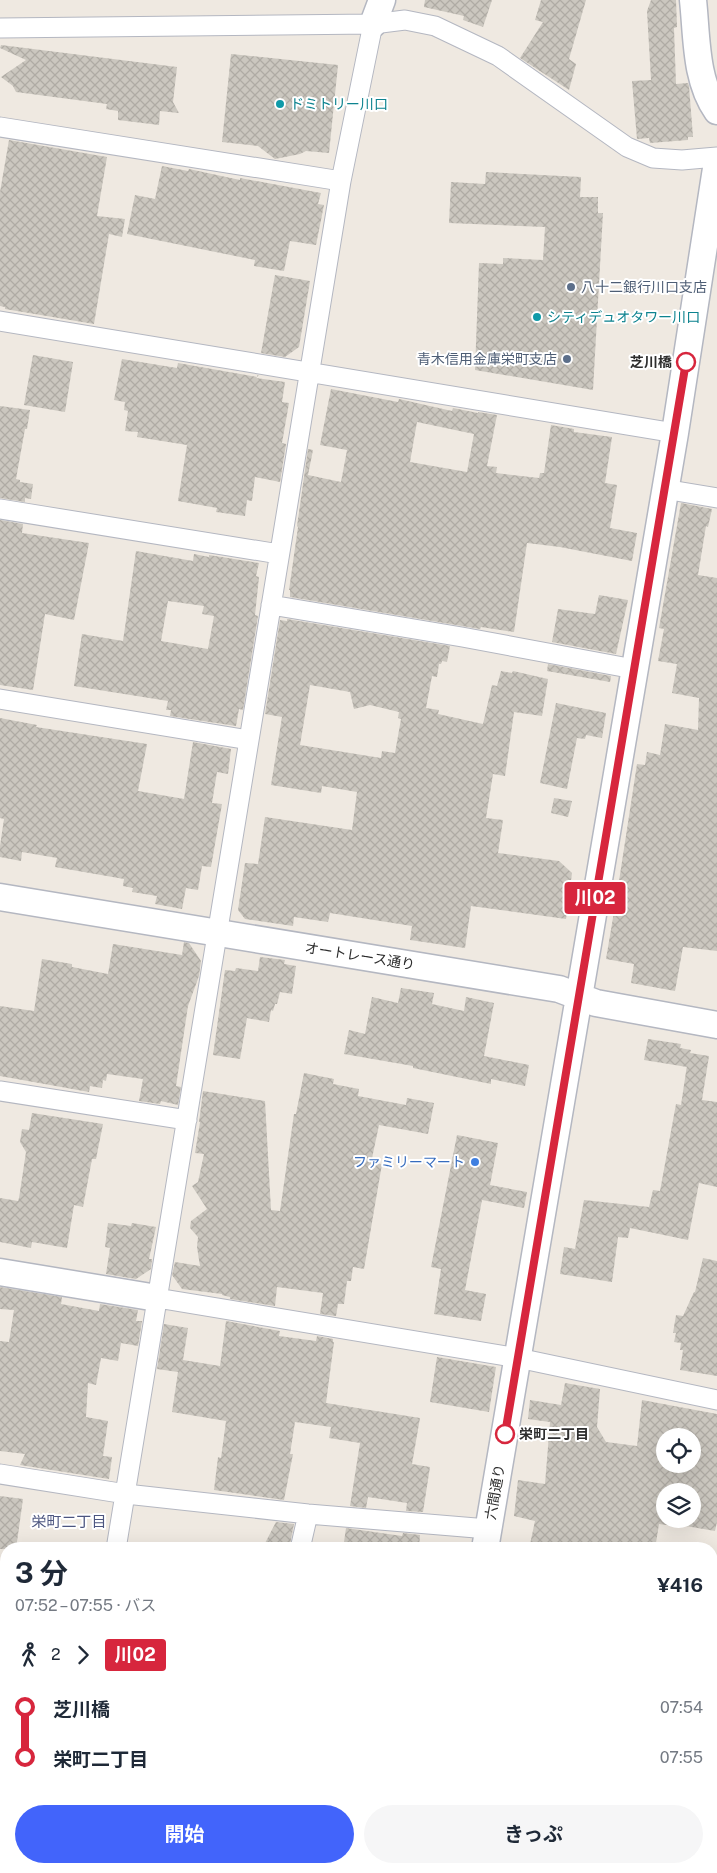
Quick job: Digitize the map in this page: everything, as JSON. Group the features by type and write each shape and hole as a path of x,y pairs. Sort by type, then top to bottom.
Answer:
{"street":[{"path":"693,0 702,79 706,92 717,111"},
{"path":"117,1542 340,181 378,12"},
{"path":"0,28 378,12 435,26 498,56 627,147 652,158 682,160 717,156"},
{"path":"0,128 340,181"},
{"name":"六間通り","path":"487,1539 675,433 717,162"},
{"path":"0,320 675,433"},
{"path":"664,489 717,498"},
{"path":"0,509 279,554"},
{"path":"271,605 634,669"},
{"path":"0,699 249,740"},
{"name":"オートレース通り","path":"0,896 559,989 596,1003 717,1025"},
{"path":"0,1091 187,1120"},
{"path":"0,1272 518,1358 717,1400"},
{"path":"0,1474 126,1494 308,1514 487,1539"},
{"path":"302,1542 308,1514"}],"building":[{"path":"425,0 492,0 483,27 463,20 464,16 424,7"},
{"path":"541,0 586,0 569,59 576,64 569,90 520,58 543,22 535,20"},
{"path":"651,0 676,0 677,27 674,28 676,84 688,83 689,86 693,137 688,137 688,140 650,143 649,138 637,139 632,81 651,80 647,11"},
{"path":"1,45 177,67 173,102 179,113 160,111 159,125 118,120 118,111 106,109 107,104 16,92 13,86 1,77 26,60 0,48"},
{"name":"ドミトリー川口","path":"231,54 338,65 329,153 306,151 275,159 258,146 222,142"},
{"path":"9,140 107,157 97,216 125,219 122,237 109,234 94,324 5,309 5,307 0,306 0,192"},
{"path":"162,166 188,171 189,169 240,180 240,178 321,193 318,204 324,205 316,245 290,241 284,271 254,266 255,260 127,234 135,195 155,199"},
{"name":"シティデュオタワー川口","path":"486,172 581,177 580,197 598,197 598,213 603,213 593,390 475,370 479,263 503,264 503,258 543,260 545,227 449,223 451,182 485,184"},
{"path":"275,275 310,281 299,347 285,357 261,353"},
{"path":"33,355 73,362 65,412 24,405"},
{"path":"122,359 177,368 178,363 285,382 282,402 289,403 282,443 286,444 280,482 255,477 252,501 247,500 245,516 216,512 217,508 178,501 187,445 137,437 138,432 125,431 128,411 124,410 125,402 114,400"},
{"path":"331,389 398,402 399,399 452,411 453,408 497,415 487,466 497,467 496,473 539,478 540,473 544,473 551,425 574,429 574,432 612,437 605,483 617,485 610,528 637,533 632,561 560,547 527,543 514,632 481,627 480,629 290,597 289,590 308,449 313,450 308,475 341,482 347,450 320,445","holes":["417,422 474,434 467,472 410,462"]},
{"path":"0,406 30,410 16,479 20,480 20,482 33,484 31,499 25,498 25,502 0,498"},
{"path":"681,503 712,509 708,527 706,526 698,575 717,578 717,951 683,947 675,991 631,983 634,964 606,959 615,906 612,905 619,881 637,764 645,765 647,752 660,755 665,724 698,730 699,698 672,693 677,664 658,661 664,629 659,628"},
{"path":"0,520 23,524 22,533 89,543 74,620 45,614 33,690 0,685"},
{"path":"136,551 193,561 194,554 259,563 256,576 259,577 255,615 258,616 243,710 239,709 236,726 170,716 171,710 166,710 168,701 74,686 82,634 123,641","holes":["168,601 204,606 202,614 214,616 208,649 161,641"]},
{"path":"599,595 628,600 616,654 552,642 558,609 595,614"},
{"path":"287,619 450,646 447,662 442,661 439,664 437,677 432,676 426,708 439,710 438,714 483,724 492,685 497,686 501,671 512,673 513,671 548,679 542,716 514,712 505,776 493,774 486,818 503,820 498,853 559,861 572,873 566,919 471,906 465,948 410,940 412,926 330,913 328,922 294,917 293,926 245,919 238,910 245,863 258,864 265,817 352,830 357,792 322,786 321,793 271,785 282,717 265,714 280,620 287,621","holes":["310,685 350,692 354,709 370,705 399,712 398,718 401,719 395,753 382,751 381,758 300,745"]},
{"path":"548,664 611,676 610,682 547,671"},
{"path":"556,703 606,713 602,738 586,735 585,739 577,738 567,789 540,783"},
{"path":"0,718 37,725 36,727 147,744 138,791 184,799 193,742 231,749 228,774 217,772 212,803 222,804 211,867 202,866 198,890 186,888 182,909 155,904 157,896 132,892 133,888 123,886 124,879 55,867 57,858 22,852 21,861 0,857 4,819 0,818"},
{"path":"554,798 572,801 568,817 551,813"},
{"path":"184,942 189,943 201,961 199,976 188,1006 176,1086 181,1087 178,1105 161,1101 160,1104 139,1101 143,1079 107,1074 106,1081 103,1080 102,1088 90,1086 89,1092 0,1076 0,1006 34,1011 42,959 72,964 72,967 108,974 113,944 182,955"},
{"path":"260,957 285,960 284,964 296,966 292,994 280,992 277,1004 275,1004 273,1011 271,1010 269,1022 247,1018 240,1059 213,1055 225,970 235,971 236,968 258,971"},
{"path":"401,988 434,993 432,1004 464,1011 466,997 494,1003 484,1056 529,1065 525,1086 491,1079 491,1084 413,1068 413,1066 344,1054 349,1030 365,1034 372,997 398,1003"},
{"path":"648,1039 681,1044 680,1048 691,1050 690,1053 709,1056 702,1100 717,1102 717,1187 699,1183 688,1240 630,1228 628,1238 618,1237 612,1282 560,1274 564,1247 575,1249 584,1200 649,1207 653,1190 660,1191 676,1104 681,1105 687,1067 644,1060"},
{"path":"304,1073 334,1079 333,1084 359,1089 358,1096 406,1105 407,1098 434,1103 428,1134 379,1125 371,1163 382,1164 364,1269 353,1267 351,1281 347,1281 344,1304 338,1304 336,1316 320,1314 323,1293 277,1287 275,1306 230,1299 230,1297 222,1294 182,1289 172,1275 175,1262 200,1266 197,1247 198,1237 190,1228 191,1221 207,1209 192,1186 198,1182 204,1154 195,1153 203,1091 265,1101 271,1210 280,1211 294,1114 296,1114"},
{"path":"32,1113 103,1124 96,1159 92,1159 83,1207 74,1205 67,1248 32,1242 31,1248 0,1242 0,1198 18,1201 26,1152 20,1142 22,1129 29,1130"},
{"path":"457,1135 498,1143 490,1185 527,1192 524,1208 482,1200 465,1290 486,1294 481,1321 434,1314 441,1269 431,1267"},
{"path":"108,1223 131,1226 132,1223 156,1227 149,1259 152,1259 151,1269 136,1279 106,1274 110,1248 105,1247"},
{"path":"703,1258 717,1261 717,1376 680,1370 683,1350 680,1350 681,1343 674,1342 676,1333 673,1333 676,1315 683,1316 695,1292"},
{"path":"0,1287 62,1297 61,1304 99,1311 100,1304 138,1310 136,1321 142,1321 138,1346 121,1343 118,1361 101,1358 96,1385 88,1383 86,1417 108,1421 103,1456 112,1457 109,1479 20,1465 25,1454 0,1451 0,1341 9,1342 14,1310 0,1309"},
{"path":"226,1321 280,1331 279,1336 316,1341 317,1336 333,1339 326,1403 420,1418 412,1464 430,1467 423,1512 406,1511 407,1503 368,1497 366,1508 350,1506 360,1443 329,1438 331,1427 295,1422 290,1454 293,1454 284,1500 214,1490 218,1457 221,1458 226,1421 172,1412 178,1372 157,1369 164,1324 188,1328 183,1360 220,1366"},
{"path":"437,1357 496,1367 489,1412 430,1402"},
{"path":"565,1383 600,1389 597,1427 606,1442 637,1446 642,1400 717,1414 717,1522 715,1531 697,1528 701,1528 701,1483 656,1483 656,1528 658,1528 656,1542 530,1542 535,1521 514,1516 518,1480 545,1484 550,1422 528,1419 530,1400 561,1405"},
{"path":"0,1496 23,1499 17,1542 0,1542"},
{"path":"276,1522 294,1524 290,1542 266,1542"},
{"path":"346,1528 402,1536 403,1533 420,1535 420,1542 344,1542"}],"bus line":[{"name":"川02","path":"505,1434 686,362"}],"place":[{"name":"ドミトリー川口","path":"280,104"},
{"name":"八十二銀行川口支店","path":"571,287"},
{"name":"シティデュオタワー川口","path":"537,317"},
{"name":"青木信用金庫栄町支店","path":"567,359"},
{"name":"芝川橋","path":"686,362"},
{"name":"ファミリーマート","path":"475,1162"},
{"name":"栄町二丁目","path":"505,1434"}],"district":[{"name":"栄町二丁目","path":"69,1521"}]}
